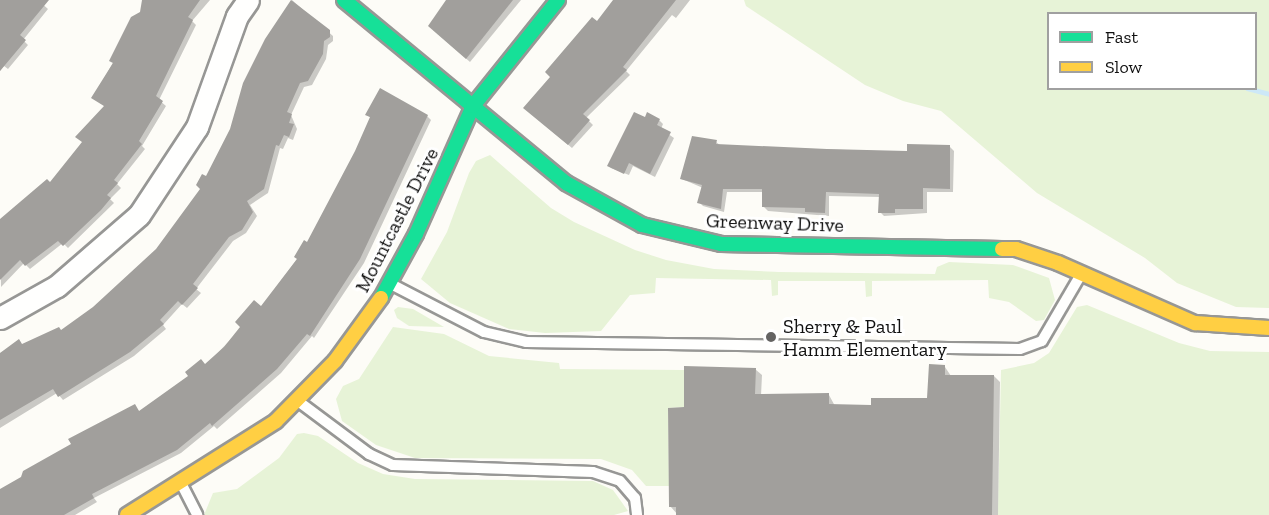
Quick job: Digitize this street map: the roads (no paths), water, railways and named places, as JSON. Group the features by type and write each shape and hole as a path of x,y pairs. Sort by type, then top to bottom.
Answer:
{"street":[{"path":"0,318 57,286 139,215 197,127 237,16 248,0"},
{"name":"Greenway Drive","path":"344,0 583,195 624,217 663,232 721,244 997,246 1032,253 1195,323 1269,328"},
{"name":"Mountcastle Drive","path":"127,515 276,421 294,398 335,362 389,283 416,234 473,106 558,0"}],"lane":[{"path":"389,283 484,332 526,342 1020,349 1042,341 1082,273"},
{"path":"294,398 369,454 393,465 593,472 620,481 635,498 637,515"},
{"path":"181,482 197,515"}],"waterway":[{"path":"1254,90 1269,94"}],"place":[{"name":"Sherry & Paul Hamm Elementary","path":"771,337"}]}
